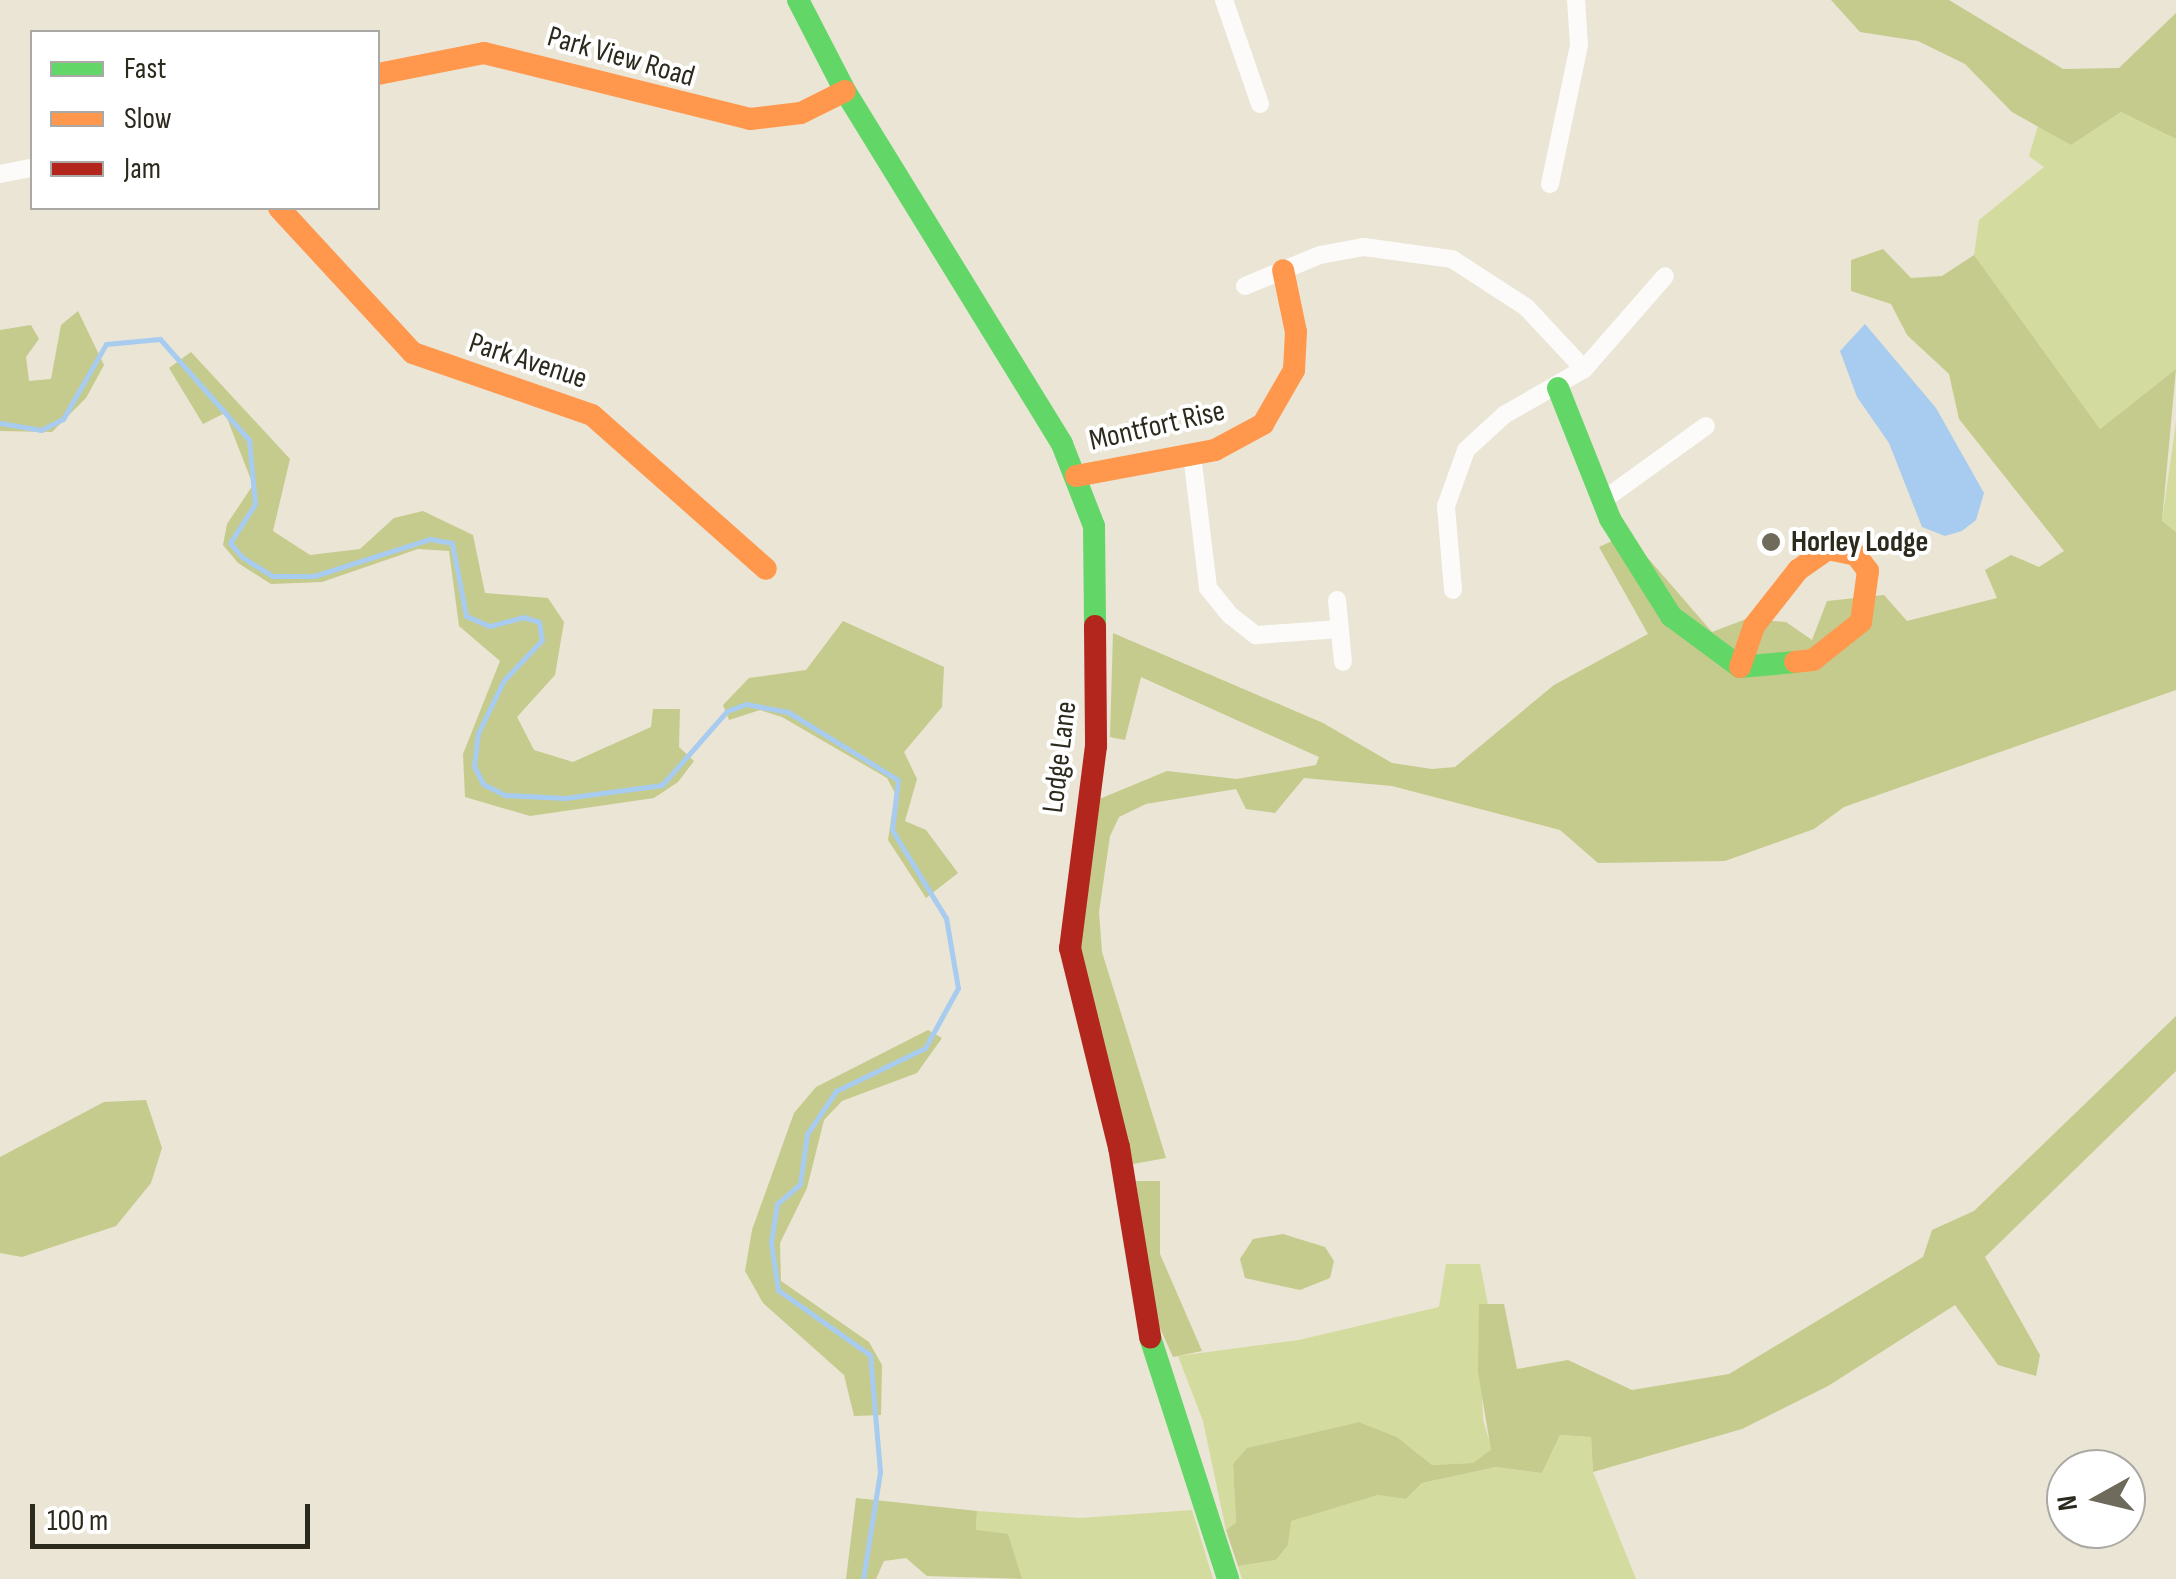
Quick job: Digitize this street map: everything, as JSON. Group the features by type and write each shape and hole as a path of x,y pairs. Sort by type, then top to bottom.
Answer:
{"street":[{"name":"Lodge Lane","path":"798,0 845,91 1076,476 1094,526 1098,684 1070,948 1119,1147 1152,1348 1228,1579"},
{"path":"1224,0 1260,104"},
{"path":"1550,184 1577,66 1576,0"},
{"name":"Park View Road","path":"380,74 484,53 750,119 801,114 845,91"},
{"path":"0,174 30,168"},
{"name":"Park Avenue","path":"281,210 413,352 592,414 766,568"},
{"path":"1245,286 1284,270 1364,247 1452,259 1526,307 1584,369"},
{"name":"Montfort Rise","path":"1076,476 1192,455 1243,439 1281,402 1296,332 1284,270"},
{"path":"1453,590 1446,506 1461,460 1504,415 1558,388 1584,369 1665,276"},
{"path":"1558,388 1602,501 1671,616 1740,667 1813,660 1861,622 1871,594 1868,571 1856,555 1828,549 1773,594 1740,667"},
{"path":"1602,501 1706,426"},
{"path":"1192,455 1208,588 1230,615 1256,635 1340,629"},
{"path":"1337,600 1343,662"}],"green space":[{"path":"1831,0 1949,0 2063,69 2119,68 2176,13 2176,139 2121,112 2071,145 2012,112 1965,64 1918,41 1860,32"},
{"path":"2121,112 2176,139 2176,369 2100,429 1974,255 1979,220 2044,167 2029,156 2038,126 2071,145"},
{"path":"1883,249 1911,278 1942,276 1974,255 2100,429 2176,369 2162,521 2176,532 2176,690 1844,807 1814,829 1725,861 1598,863 1560,830 1392,786 1304,778 1275,813 1246,809 1236,789 1146,804 1119,817 1110,836 1099,912 1102,952 1166,1158 1133,1164 1080,946 1097,800 1167,771 1237,779 1316,765 1319,757 1141,677 1125,740 1110,737 1113,633 1323,723 1392,763 1432,769 1455,767 1554,685 1648,634 1599,547 1627,534 1712,632 1746,619 1786,622 1812,640 1827,601 1884,595 1907,621 1997,598 1985,570 2011,555 2039,567 2064,551 1959,419 1949,374 1907,335 1891,304 1851,291 1851,260"},
{"path":"78,311 104,365 86,398 52,432 0,431 0,330 31,325 39,339 26,357 29,381 51,379 61,325"},
{"path":"191,352 290,459 273,531 310,555 360,549 394,518 423,511 473,535 485,593 548,598 564,622 555,675 517,717 534,750 573,762 651,727 653,709 680,709 679,747 694,761 678,782 654,798 530,816 465,797 463,754 500,661 459,626 449,551 418,549 322,582 271,584 238,563 223,545 227,524 253,485 225,413 203,424 169,368"},
{"path":"2176,422 2176,532 2162,521"},
{"path":"843,621 944,667 942,707 904,752 917,779 905,821 926,830 958,873 926,898 888,840 895,793 887,778 782,717 760,710 729,720 723,705 749,678 806,670"},
{"path":"2176,1016 2176,1071 1985,1257 2040,1355 2036,1376 1998,1365 1955,1305 1828,1386 1742,1429 1593,1472 1591,1437 1560,1435 1542,1473 1496,1467 1422,1483 1406,1499 1378,1495 1291,1521 1288,1545 1276,1560 1238,1566 1226,1530 1236,1523 1233,1464 1247,1448 1359,1422 1397,1437 1432,1465 1473,1463 1491,1450 1478,1372 1479,1304 1504,1304 1517,1369 1568,1360 1632,1390 1729,1374 1923,1257 1932,1230 1974,1211"},
{"path":"928,1030 942,1038 917,1073 842,1101 824,1120 807,1188 780,1243 781,1281 869,1342 882,1365 881,1415 854,1416 844,1375 763,1303 745,1271 752,1230 794,1113 816,1087"},
{"path":"146,1100 162,1148 151,1183 116,1226 22,1257 0,1253 0,1157 104,1102"},
{"path":"1136,1181 1160,1181 1160,1254 1202,1351 1173,1357 1154,1315"},
{"path":"1283,1234 1325,1247 1334,1261 1330,1278 1300,1290 1245,1278 1240,1259 1253,1239"},
{"path":"1446,1264 1480,1264 1488,1305 1479,1304 1483,1420 1492,1450 1473,1463 1432,1465 1397,1437 1359,1422 1248,1448 1233,1464 1236,1524 1226,1530 1203,1421 1178,1356 1299,1340 1439,1307"},
{"path":"1560,1435 1591,1437 1593,1472 1636,1579 1242,1579 1238,1566 1276,1560 1288,1545 1290,1521 1378,1495 1406,1499 1422,1483 1496,1467 1542,1473"},
{"path":"856,1498 977,1511 976,1530 1008,1534 1022,1579 927,1576 906,1558 884,1561 876,1579 846,1579"},
{"path":"1192,1510 1213,1579 1022,1579 976,1530 977,1511 1080,1518"}],"water":[{"path":"1865,324 1936,408 1984,493 1976,520 1962,531 1945,536 1922,527 1889,443 1857,397 1840,351"}],"waterway":[{"path":"0,423 41,430 63,419 106,344 160,339 249,440 255,504 230,543 242,557 273,576 314,576 430,539 452,543 466,616 490,626 523,617 539,622 542,640 504,680 478,733 474,766 483,784 505,795 565,798 662,785 727,711 746,704 788,712 898,780 892,830 946,918 958,988 925,1048 836,1091 807,1134 800,1184 777,1204 771,1242 778,1290 870,1355 880,1472 863,1579"}],"traffic: fast":[{"path":"798,0 845,91 1062,444 1094,526 1095,626"},
{"path":"1558,388 1610,519 1671,616 1740,667 1795,662"},
{"path":"1150,1337 1228,1579"}],"traffic: slow":[{"path":"380,74 484,53 750,119 801,113 845,91"},
{"path":"281,210 413,353 592,415 766,569"},
{"path":"1076,476 1215,450 1263,424 1294,370 1296,332 1283,270"},
{"path":"1740,667 1754,626 1798,570 1828,549 1856,555 1868,571 1861,622 1813,660 1795,662"}],"traffic: jam":[{"path":"1095,626 1096,746 1070,948 1119,1147 1150,1337"}],"place":[{"name":"Horley Lodge","path":"1771,542"}]}
